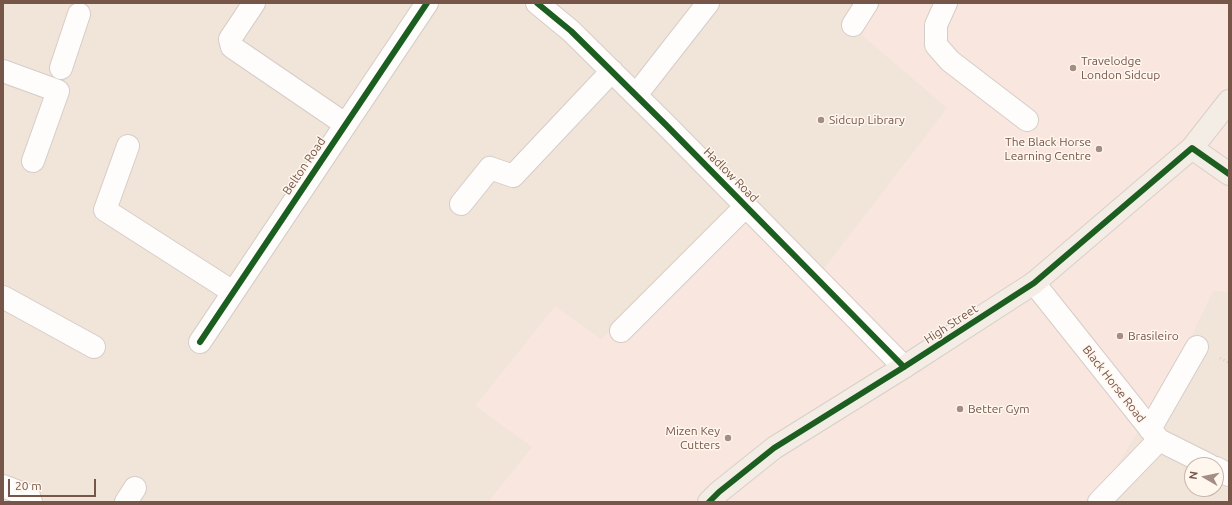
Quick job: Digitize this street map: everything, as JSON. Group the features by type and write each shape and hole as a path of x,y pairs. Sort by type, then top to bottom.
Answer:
{"main road":[{"name":"High Street","path":"709,502 719,492 774,448 904,367 1034,283 1192,148 1229,101"},
{"path":"1192,148 1229,174"}],"street":[{"name":"Belton Road","path":"200,342 427,3"},
{"name":"Hadlow Road","path":"537,3 571,31 636,95 904,367"},
{"path":"636,95 708,3"},
{"path":"853,25 867,3"},
{"path":"946,3 936,25 936,45 950,61 1027,120"},
{"path":"245,6 230,39 232,47 346,124"},
{"path":"60,68 82,7"},
{"path":"3,71 58,91 33,161"},
{"path":"461,204 490,168 513,176 612,72"},
{"path":"128,146 105,210 233,292"},
{"path":"621,331 746,206"},
{"name":"Black Horse Road","path":"1034,283 1154,435 1194,457"},
{"path":"3,297 94,347"},
{"path":"1099,502 1154,435 1197,347"},
{"path":"3,486 29,496 31,502"}],"shaded area":[{"path":"3,3 1229,3 1229,502 3,502"},
{"path":"882,3 1229,3 1229,292 1213,291 1179,364 1095,502 488,502 532,447 475,406 555,306 601,339 735,207 812,284 947,108 858,32"}],"cycle path":[{"path":"200,342 427,3"},
{"path":"537,3 571,31 666,125 904,367"},
{"path":"709,502 719,492 774,448 904,367 1034,283 1192,148 1229,174"}],"place":[{"name":"Travelodge London Sidcup","path":"1073,68"},
{"name":"Sidcup Library","path":"821,120"},
{"name":"The Black Horse Learning Centre","path":"1099,149"},
{"name":"Brasileiro","path":"1120,336"},
{"name":"Better Gym","path":"960,409"},
{"name":"Mizen Key Cutters","path":"728,438"}]}
